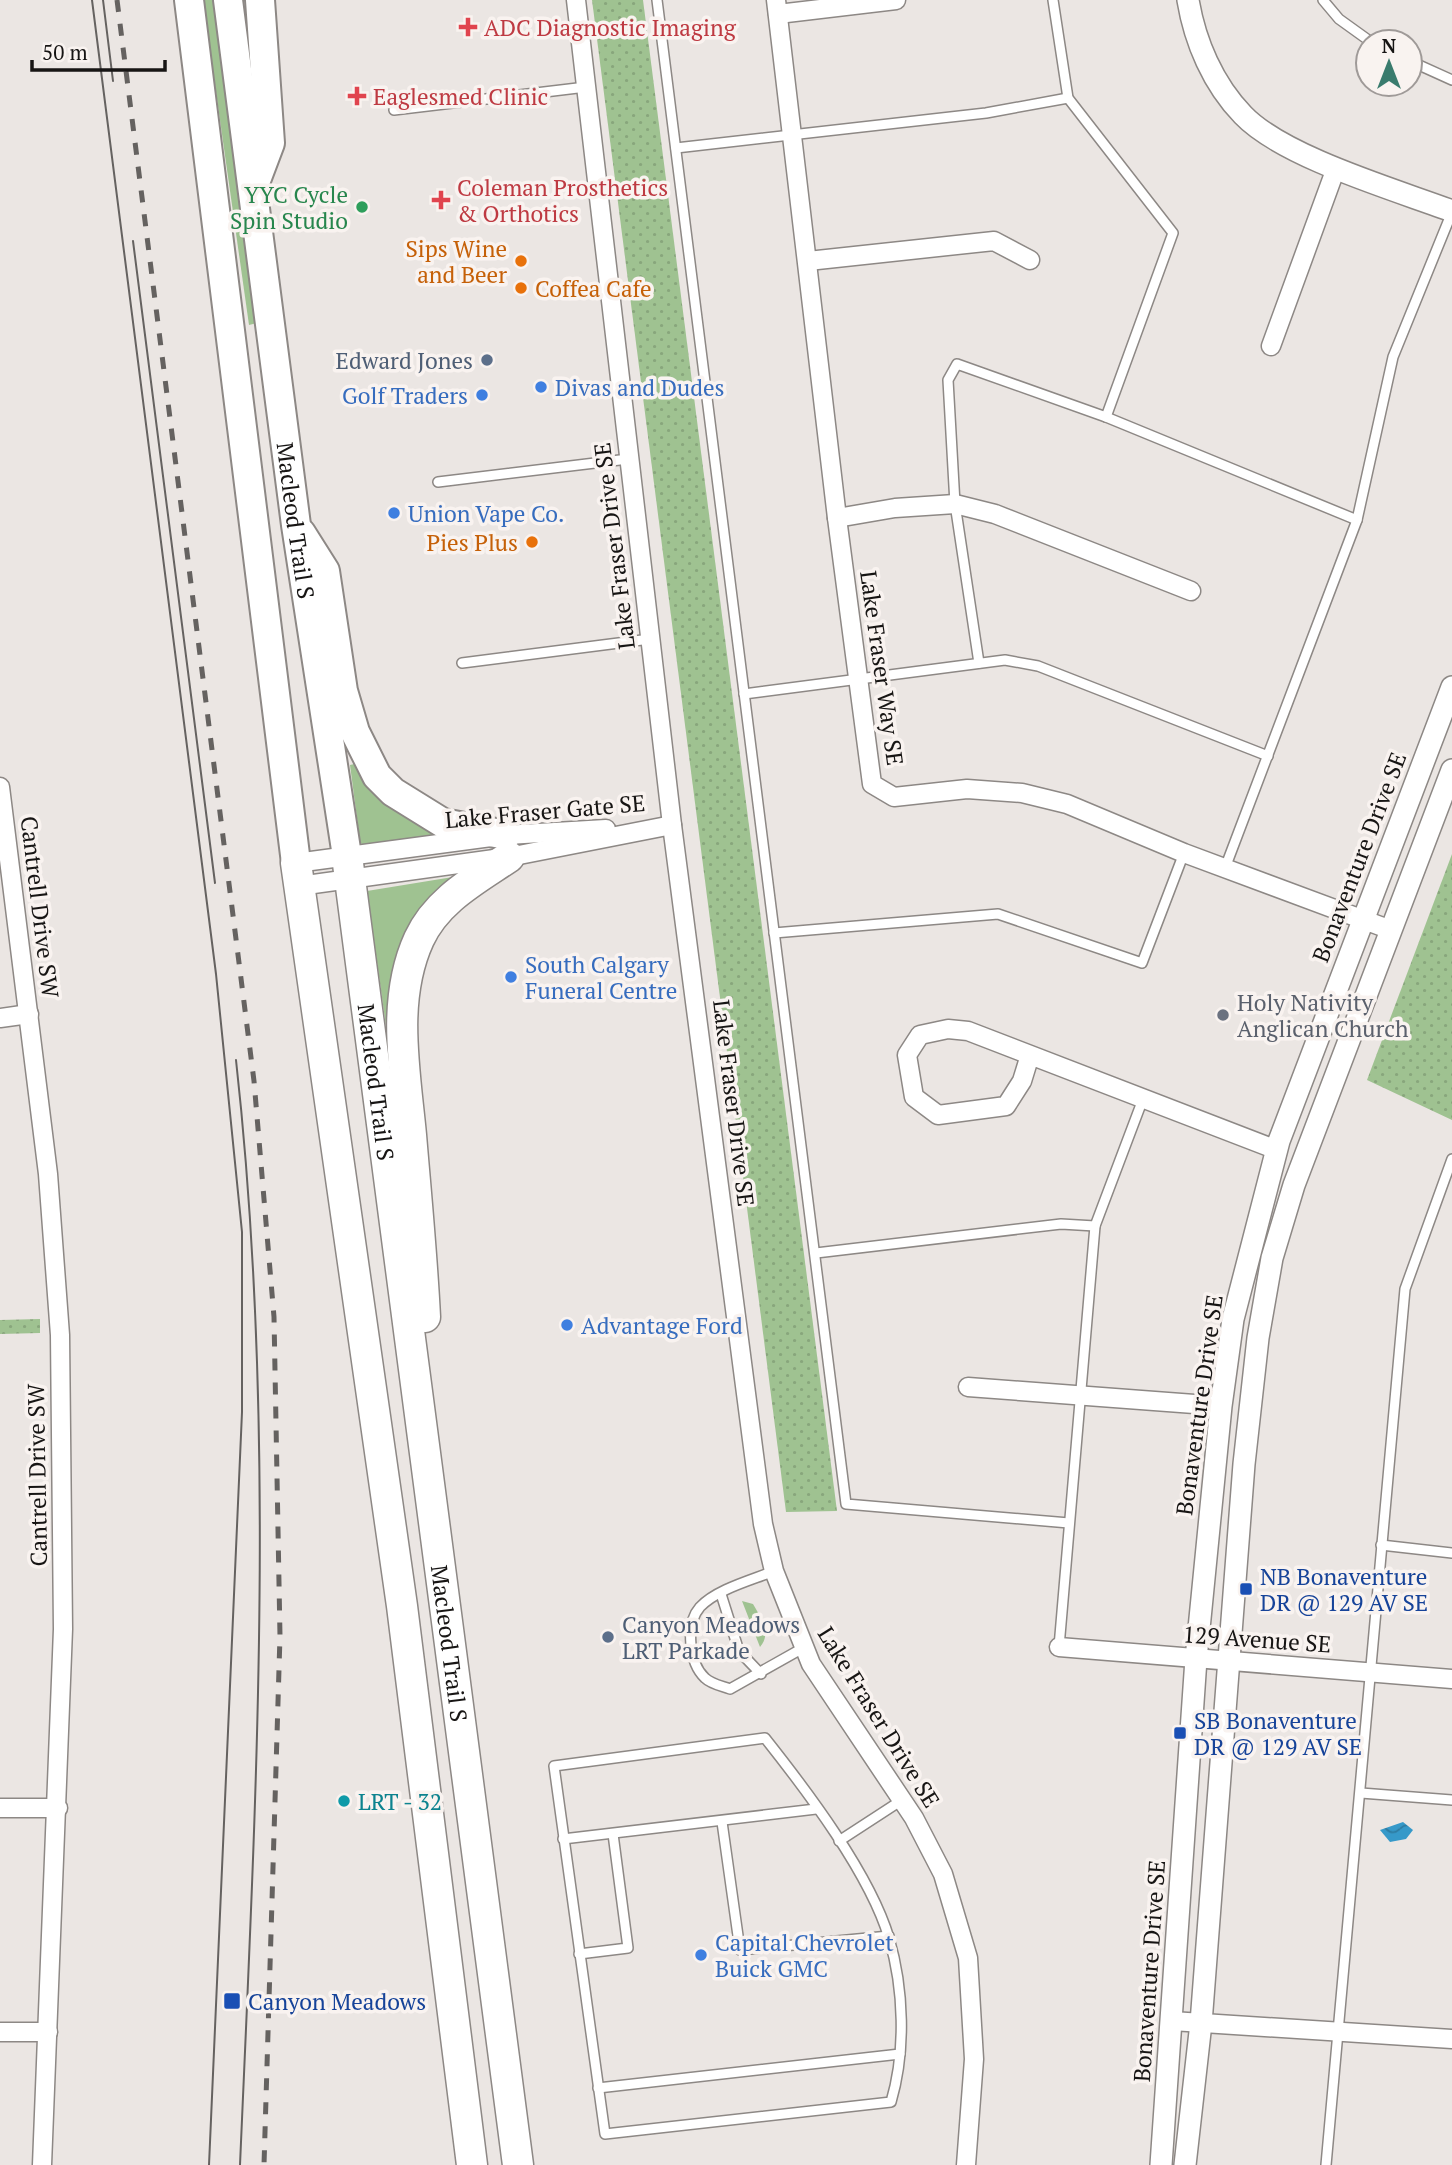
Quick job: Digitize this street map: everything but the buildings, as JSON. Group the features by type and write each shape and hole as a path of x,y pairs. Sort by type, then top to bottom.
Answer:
{"highway":[{"name":"Macleod Trail S","path":"189,0 297,874 402,1606 472,2165"},
{"name":"Macleod Trail S","path":"228,0 296,524 349,868 518,2165"},
{"path":"252,190 270,143 260,0"},
{"path":"296,524 325,570 343,691 355,732 377,776 404,799 443,823 507,846 441,908 419,938 408,971 403,1004 402,1050 425,1318 412,1357"}],"street":[{"name":"Lake Fraser Drive SE","path":"576,0 672,825 763,1524 774,1571 803,1648 902,1800 943,1874 968,1958 974,2059 966,2165"},
{"name":"Lake Fraser Way SE","path":"897,0 777,7 837,518 872,785 894,797 967,789 1022,793 1067,804 1184,853 1391,930"},
{"path":"1188,0 1206,65 1243,116 1290,147 1452,211"},
{"path":"1271,346 1336,167"},
{"path":"808,261 993,241 1030,260"},
{"path":"837,518 895,508 955,504 995,514 1191,591"},
{"name":"Bonaventure Drive SE","path":"1161,2165 1196,1659 1221,1406 1233,1319 1277,1150 1452,687"},
{"path":"1185,2165 1201,2023 1256,1350 1272,1258 1294,1185 1452,770"},
{"name":"Cantrell Drive SW","path":"0,787 48,1174 60,1349 63,1629 42,2165"},
{"name":"Lake Fraser Gate SE","path":"297,874 672,825"},
{"path":"0,1018 29,1014"},
{"path":"1030,1055 1022,1081 1006,1106 938,1115 914,1097 907,1055 920,1035 948,1029 968,1031 1277,1150"},
{"path":"968,1387 1221,1406"},
{"name":"129 Avenue SE","path":"1059,1647 1452,1679"},
{"path":"0,1808 58,1808"},
{"path":"1172,2021 1452,2039"},
{"path":"0,2032 48,2032"}],"lane":[{"path":"657,0 846,1504 1069,1523"},
{"path":"1053,0 1068,98 1173,233 1106,417"},
{"path":"1323,0 1339,19 1354,30"},
{"path":"1424,67 1452,79"},
{"path":"394,110 586,87"},
{"path":"676,148 986,113 1068,98"},
{"path":"1225,868 1357,520 1393,356 1452,211"},
{"path":"979,663 955,504 948,380 957,364 1106,417 1357,520"},
{"path":"438,482 628,459"},
{"path":"462,663 650,639"},
{"path":"744,694 1005,660 1038,666 1268,756"},
{"path":"774,933 998,914 1142,962 1184,853"},
{"path":"1059,1647 1095,1226 1143,1099"},
{"path":"1326,2165 1405,1289 1452,1159"},
{"path":"816,1253 1061,1224 1095,1226"},
{"path":"1381,1545 1452,1553"},
{"path":"774,1571 720,1594 701,1606 692,1623 692,1648 699,1670 706,1680 730,1689 761,1674 803,1648"},
{"path":"720,1594 739,1651 761,1674"},
{"path":"765,1738 839,1841 888,1937 899,1990 900,2054 898,2077 891,2102 605,2134 554,1766 765,1738"},
{"path":"1361,1793 1452,1800"},
{"path":"839,1841 902,1800"},
{"path":"563,1839 816,1809"},
{"path":"722,1822 740,1950 888,1937"},
{"path":"579,1954 628,1948 613,1834"},
{"path":"597,2088 900,2054"}],"green space":[{"path":"203,0 215,0 257,323 249,325"},
{"path":"592,0 643,0 837,1511 786,1512"},
{"path":"359,763 442,838 363,847 350,765"},
{"path":"1452,854 1452,1120 1367,1080"},
{"path":"459,876 395,1025 386,1026 367,891"},
{"path":"40,1319 40,1333 0,1334 0,1320"},
{"path":"742,1601 753,1604 762,1620 765,1636 760,1647"}],"water":[{"path":"1403,1822 1413,1830 1406,1839 1390,1842 1380,1830"}],"tram line":[{"path":"92,0 216,974 242,1232 242,1412 209,2165"},
{"path":"103,0 113,81"},
{"path":"133,241 215,883"},
{"path":"236,1060 249,1198 260,1474 257,1750 240,2165"}],"railway":[{"path":"117,0 254,1081 274,1317 280,1636 264,2165"}],"place":[{"name":"ADC Diagnostic Imaging","path":"468,27"},
{"name":"Eaglesmed Clinic","path":"357,96"},
{"name":"Coleman Prosthetics & Orthotics","path":"441,200"},
{"name":"YYC Cycle Spin Studio","path":"362,207"},
{"name":"Sips Wine and Beer","path":"521,261"},
{"name":"Coffea Cafe","path":"521,288"},
{"name":"Edward Jones","path":"487,360"},
{"name":"Divas and Dudes","path":"541,387"},
{"name":"Golf Traders","path":"482,395"},
{"name":"Union Vape Co.","path":"394,513"},
{"name":"Pies Plus","path":"532,542"},
{"name":"South Calgary Funeral Centre","path":"511,977"},
{"name":"Holy Nativity Anglican Church","path":"1223,1015"},
{"name":"Advantage Ford","path":"567,1325"},
{"name":"NB Bonaventure DR @ 129 AV SE","path":"1246,1589"},
{"name":"Canyon Meadows LRT Parkade","path":"608,1637"},
{"name":"SB Bonaventure DR @ 129 AV SE","path":"1180,1733"},
{"name":"LRT - 32","path":"344,1801"},
{"name":"Capital Chevrolet Buick GMC","path":"701,1955"},
{"name":"Canyon Meadows","path":"232,2001"}]}
